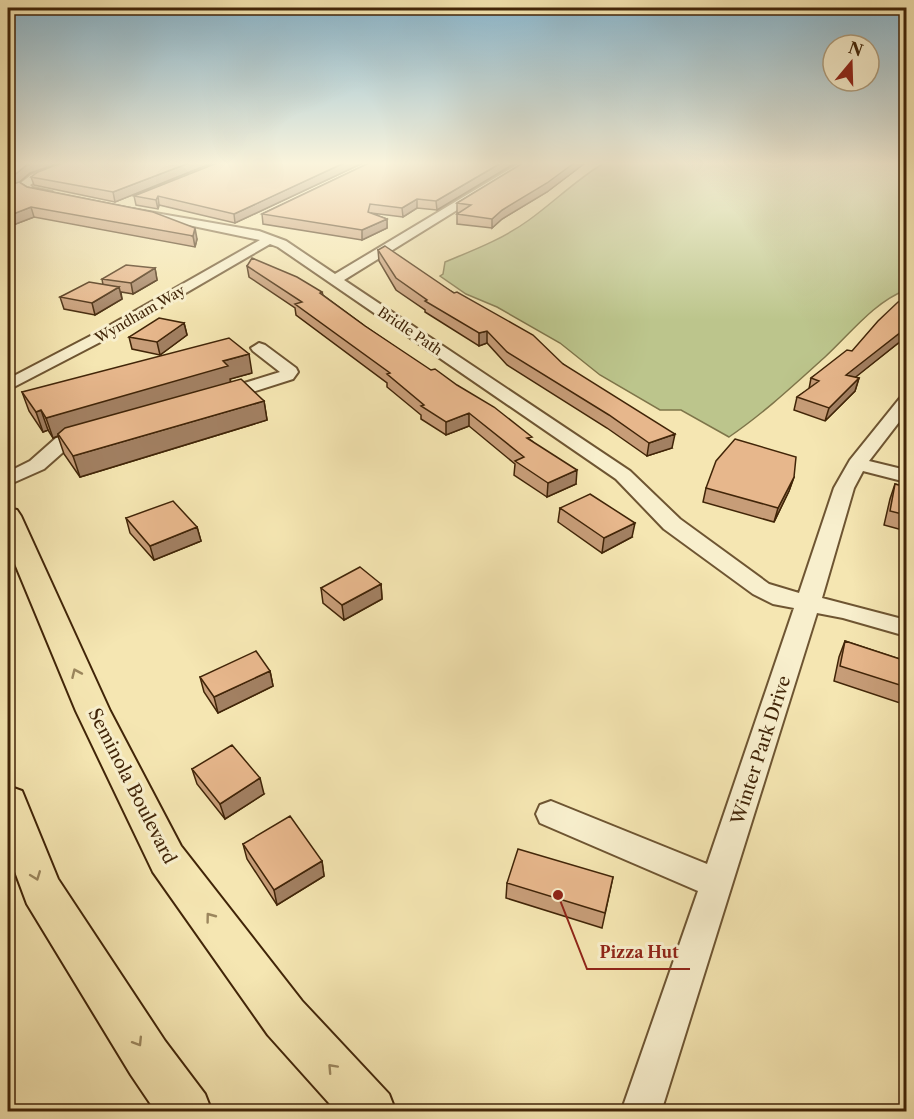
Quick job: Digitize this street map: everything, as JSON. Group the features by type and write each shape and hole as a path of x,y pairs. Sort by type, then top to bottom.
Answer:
{"main road":[{"name":"Seminola Boulevard","path":"8,516 93,711 167,859 285,1018 371,1112"},
{"path":"8,802 42,890 148,1058 187,1112"}],"street":[{"name":"Bridle Path","path":"175,215 270,239 293,251 623,475 672,524 761,589 781,598 845,610 906,628"},
{"path":"334,280 441,215"},
{"path":"236,230 256,221"},
{"name":"Wyndham Way","path":"8,385 105,334 270,239"},
{"path":"201,402 281,379 290,372 260,348"},
{"name":"Winter Park Drive","path":"641,1112 775,709 844,488 856,464 906,402"},
{"path":"8,479 37,465 63,442 109,429"},
{"path":"856,464 906,476"},
{"path":"551,813 717,884"}],"green space":[{"path":"535,215 906,215 906,290 894,295 873,310 790,388 729,437 681,410 660,410 600,375 560,343 497,307 466,294 440,276 443,274 445,262 488,244"}],"building":[{"path":"77,215 161,215 195,228 193,236"},
{"path":"270,215 377,215 387,219 362,230"},
{"path":"466,215 496,215 492,219"},
{"path":"385,246 454,293 457,292 533,335 563,364 675,434 649,443 609,415 507,352 487,331 479,333 425,301 427,300 396,278 378,250"},
{"path":"252,258 297,277 322,292 320,293 365,326 431,370 435,369 494,407 532,437 527,438 577,470 548,483 515,461 524,457 469,413 446,422 421,406 424,405 387,374 390,373 295,304 302,302 247,266"},
{"path":"126,265 155,268 131,283 102,279"},
{"path":"89,282 119,287 92,303 60,297"},
{"path":"906,297 906,322 902,327 906,328 846,375 859,378 829,408 797,397 819,381 811,378 847,350 852,351 878,321"},
{"path":"159,318 184,323 157,342 129,337"},
{"path":"229,338 249,354 223,361 228,366 46,418 41,410 36,412 22,392"},
{"path":"241,379 264,401 73,456 58,434 65,428"},
{"path":"735,439 796,457 794,477 778,508 706,488 716,461"},
{"path":"895,484 906,487 906,515 890,511"},
{"path":"590,494 635,523 604,538 560,508"},
{"path":"173,501 197,527 150,546 126,518"},
{"path":"360,567 381,584 342,605 321,588"},
{"path":"845,641 906,661 906,687 840,666"},
{"path":"256,651 270,671 214,697 200,677"},
{"path":"232,745 260,778 220,804 192,769"},
{"path":"290,816 322,861 274,890 243,844"},
{"path":"518,849 613,877 605,913 507,883"}],"place":[{"name":"Pizza Hut","path":"558,895"}]}
